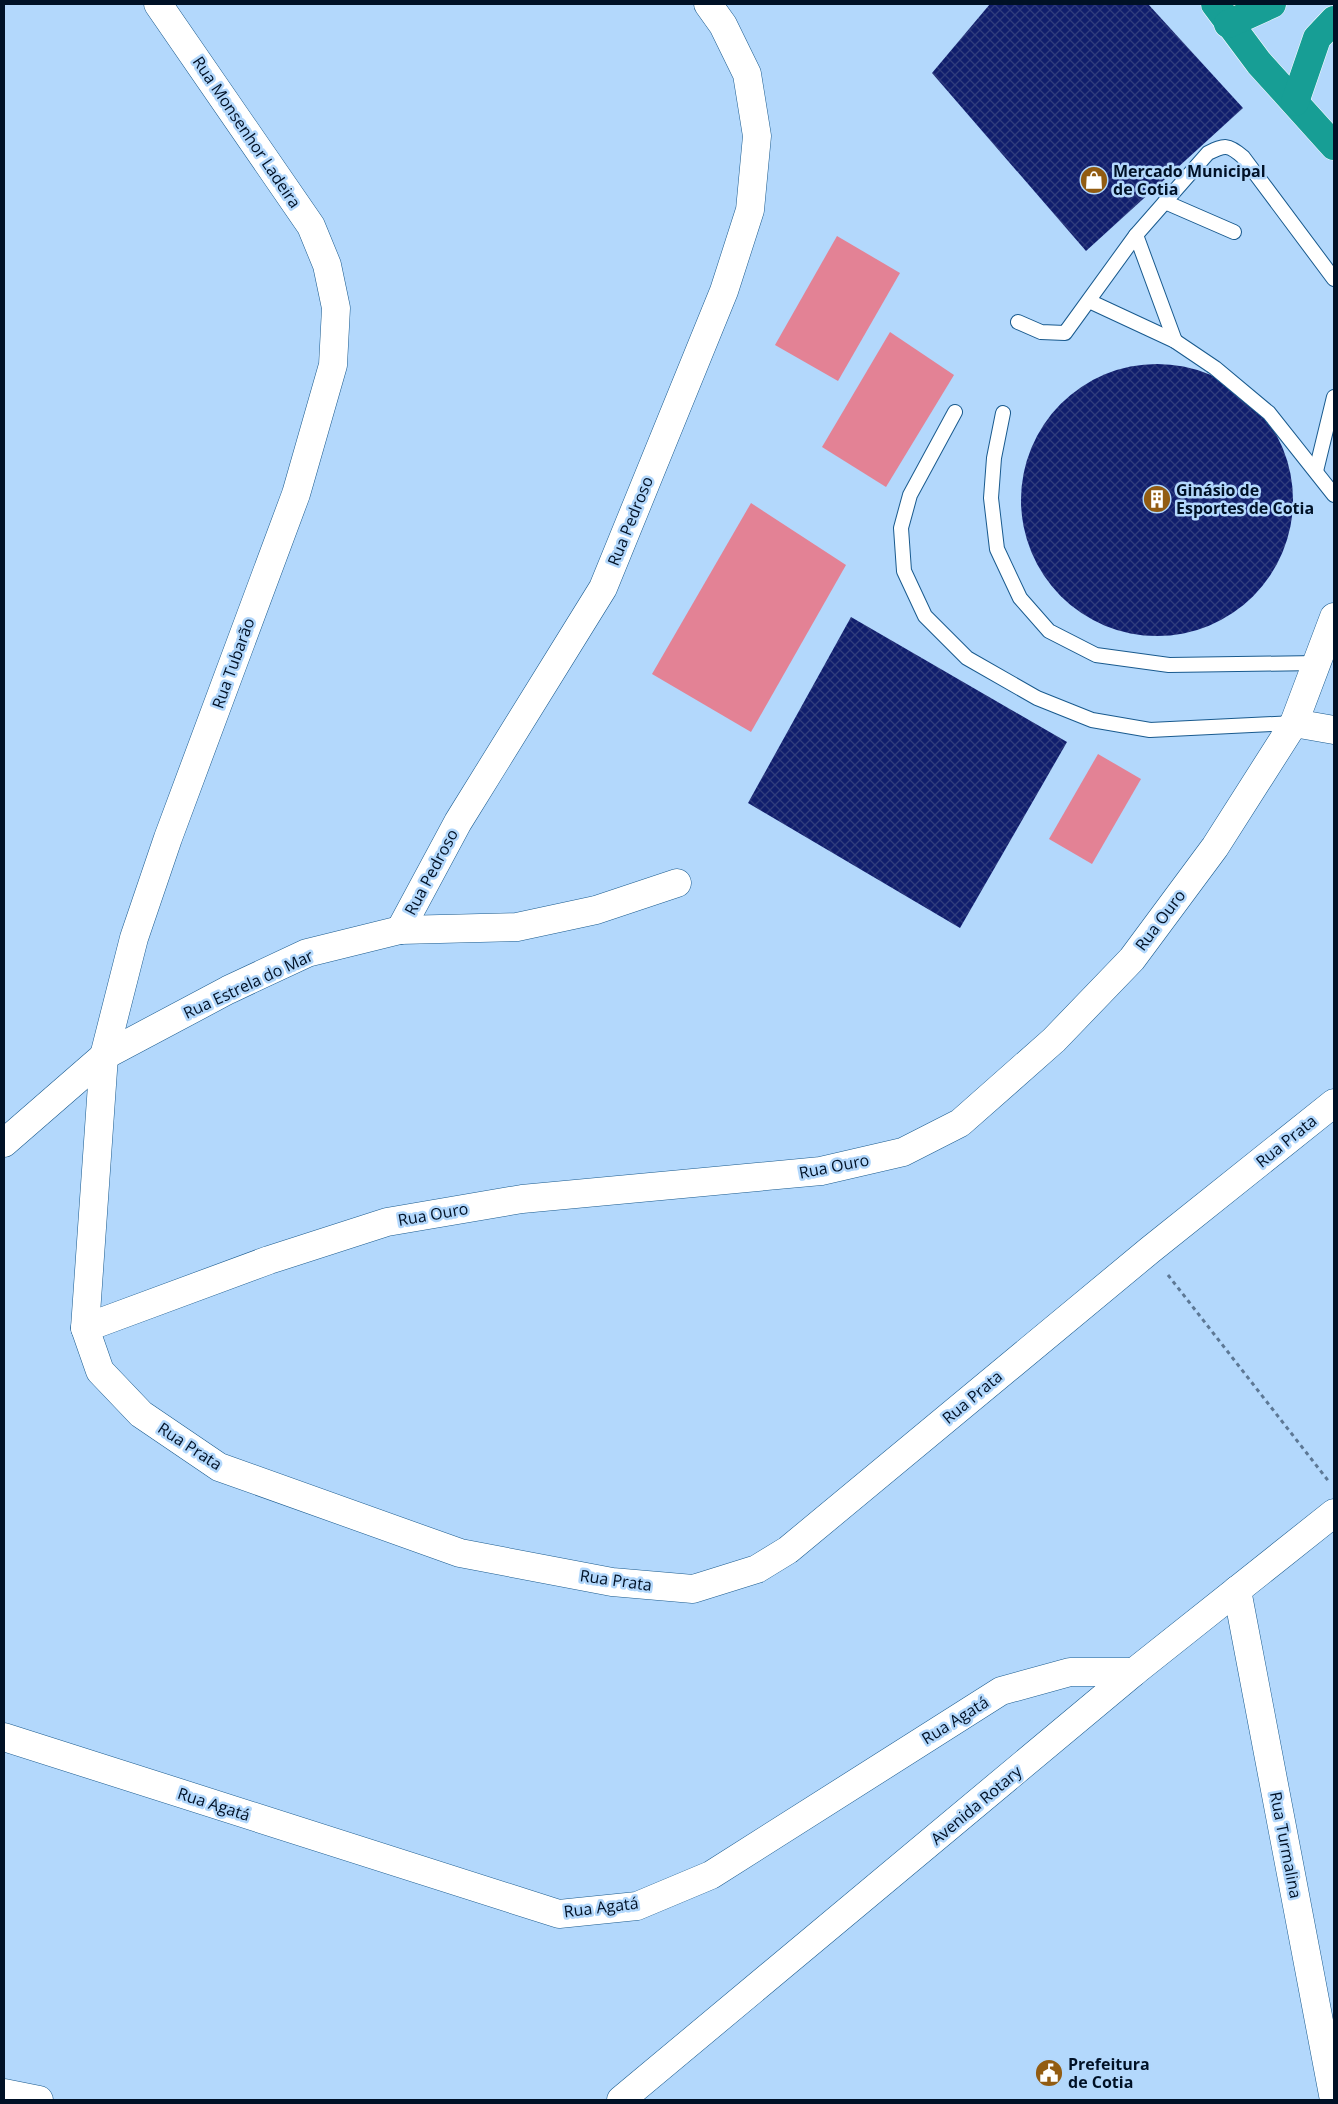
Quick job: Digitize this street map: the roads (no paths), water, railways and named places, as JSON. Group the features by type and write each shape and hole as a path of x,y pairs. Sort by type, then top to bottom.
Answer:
{"highway":[{"path":"1272,4 1221,14 1334,146"},
{"path":"1295,102 1316,38 1334,20"}],"street":[{"name":"Rua Monsenhor Ladeira","path":"158,4 311,226 327,265"},
{"name":"Rua Pedroso","path":"400,930 458,822 603,588 721,300 750,210 757,136 747,74 723,25 708,4"},
{"name":"Rua Tubarão","path":"104,1056 134,938 168,838 296,494 333,365 336,308 327,265"},
{"name":"Rua Ouro","path":"85,1328 269,1260 387,1222 522,1199 821,1172 903,1152 960,1123 1054,1040 1132,959 1215,847 1294,724 1334,617"},
{"path":"1294,724 1334,730"},
{"name":"Rua Estrela do Mar","path":"4,1143 104,1056 228,990 307,953 400,930 517,927 596,910 677,883"},
{"name":"Rua Prata","path":"104,1056 85,1328 100,1371 141,1414 219,1467 460,1553 612,1582 693,1589 757,1569 788,1550 1150,1250 1334,1103"},
{"name":"Avenida Rotary","path":"621,2100 1134,1672 1334,1513"},
{"name":"Rua Turmalina","path":"1237,1590 1334,2100"},
{"name":"Rua Agatá","path":"4,1737 559,1914 636,1906 711,1875 1001,1691 1070,1672 1134,1672"},
{"path":"4,2093 39,2100"}],"lane":[{"path":"1018,322 1041,332 1065,333 1136,235 1208,153 1224,146 1233,148 1243,157 1334,279"},
{"path":"1165,202 1234,232"},
{"path":"1136,235 1175,342"},
{"path":"1089,301 1175,342 1215,368 1269,413 1334,495"},
{"path":"1316,471 1334,397"},
{"path":"955,412 910,495 901,528 904,571 925,616 967,658 1037,698 1092,720 1150,730 1294,724"},
{"path":"1004,413 994,458 991,498 998,549 1020,598 1049,631 1096,655 1169,665 1317,663"}],"place":[{"name":"Mercado Municipal de Cotia","path":"1094,180"},
{"name":"Ginásio de Esportes de Cotia","path":"1157,499"},
{"name":"Prefeitura de Cotia","path":"1049,2073"}]}
